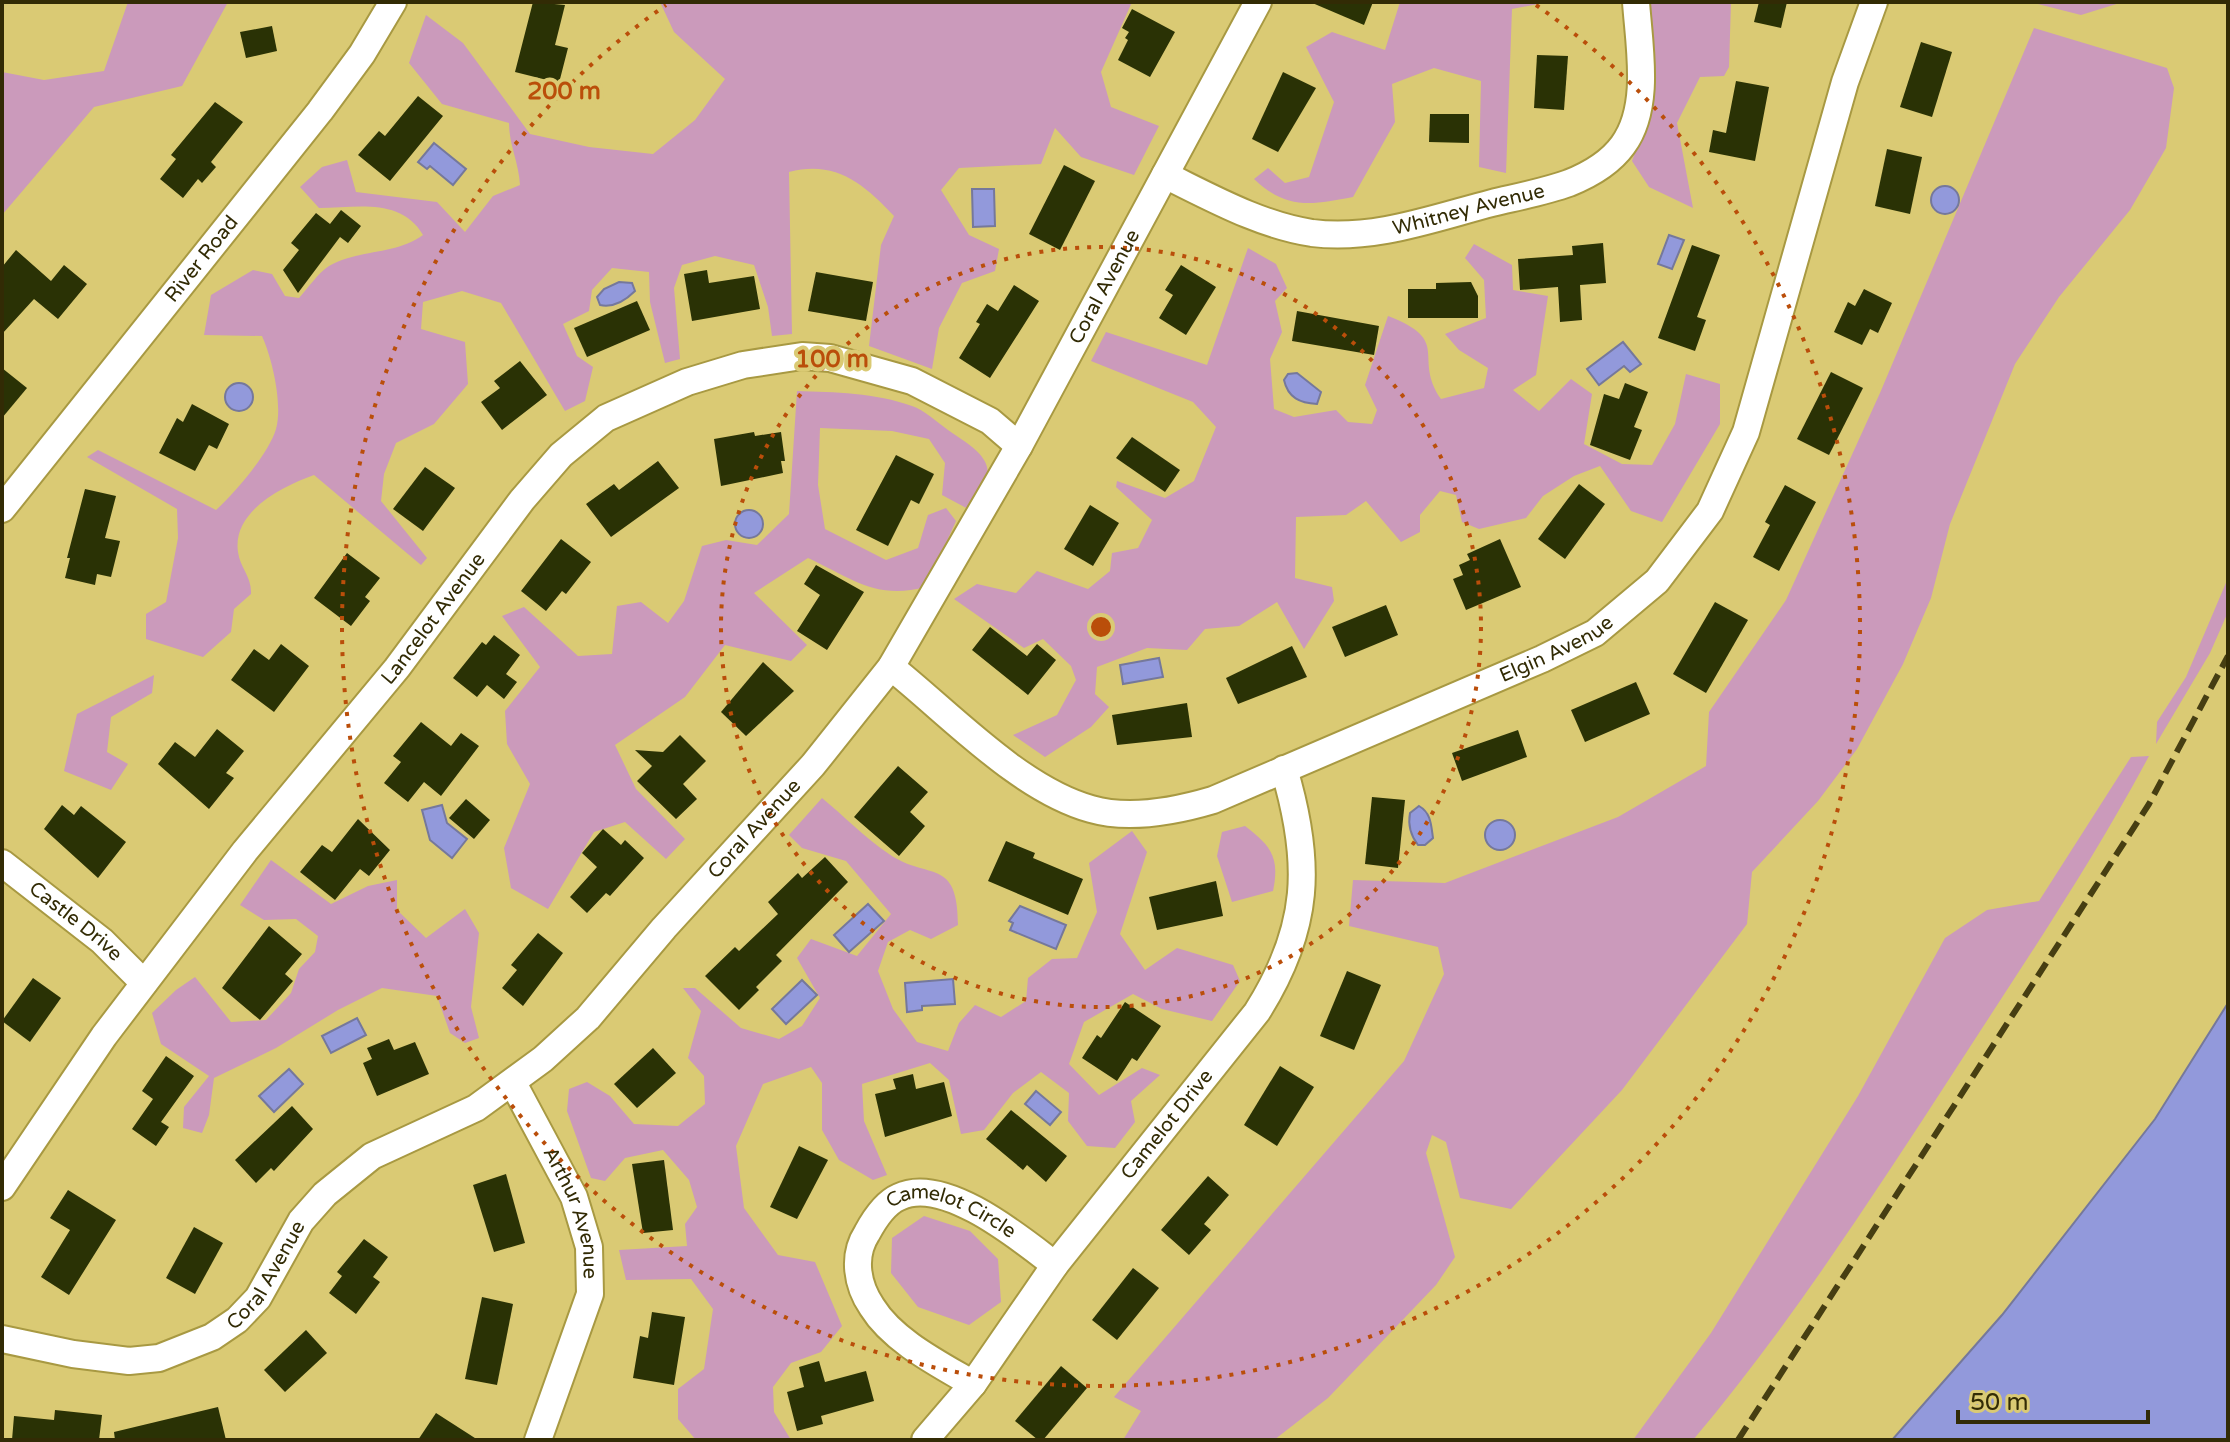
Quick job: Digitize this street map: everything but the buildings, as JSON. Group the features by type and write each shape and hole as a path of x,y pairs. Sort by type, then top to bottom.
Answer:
{"street":[{"name":"River Road","path":"2,509 320,111 362,54 393,2"},
{"name":"Coral Avenue","path":"2,1339 73,1354 129,1361 159,1358 186,1350 237,1320 258,1298 301,1221 325,1194 372,1156 476,1108 513,1083 588,1018 664,928 830,745 891,667 1019,446 1258,2"},
{"name":"Whitney Avenue","path":"1165,175 1232,208 1285,227 1343,234 1403,227 1569,183 1603,165 1624,144 1636,118 1640,58 1636,2"},
{"name":"Elgin Avenue","path":"891,667 1038,785 1092,810 1126,814 1185,809 1542,659 1595,633 1664,572 1710,511 1746,432 1824,154 1874,2"},
{"name":"Lancelot Avenue","path":"2,1187 144,983 245,851 397,668 522,500 561,455 606,418 687,382 743,365 802,356 830,358 912,381 990,421 1019,446"},
{"name":"Camelot Drive","path":"925,1440 973,1384 1055,1265 1257,1012 1286,959 1297,931 1304,868 1297,818 1284,769"},
{"name":"Castle Drive","path":"2,863 102,941 144,983"},
{"name":"Arthur Avenue","path":"513,1083 574,1197 589,1247 590,1294 538,1440"},
{"name":"Camelot Circle","path":"973,1384 927,1356 872,1308 858,1275 860,1244 878,1215 899,1197 920,1193 948,1198 1009,1230 1055,1265"}],"shaded area":[{"path":"128,2 228,2 182,86 94,107 2,215 2,72 44,80 104,71"},
{"path":"660,2 1132,2 1101,72 1111,107 1159,126 1134,175 1081,157 1055,128 1041,164 959,168 941,190 969,235 999,249 995,271 962,283 939,328 932,369 869,346 881,245 894,216 859,184 820,169 789,172 792,334 772,336 768,307 754,265 715,256 682,265 674,288 680,359 665,363 650,302 649,272 612,268 592,290 589,311 563,324 577,356 593,367 585,401 565,411 501,303 462,291 423,302 421,329 465,342 468,384 434,424 396,443 384,474 381,501 427,558 421,565 314,475 275,493 262,502 243,524 238,537 238,552 251,594 234,609 231,632 203,657 146,639 146,614 166,602 178,538 177,509 87,457 98,450 216,510 250,472 276,429 278,407 273,369 262,336 204,335 211,295 253,270 272,274 285,296 299,298 329,266 401,246 423,235 414,223 390,210 377,207 319,208 300,187 322,167 347,160 356,192 437,202 465,232 493,196 520,185 509,123 442,104 409,63 426,15 463,43 530,134 589,147 653,154 695,120 725,79 674,32"},
{"path":"1400,2 1549,2 1512,9 1506,173 1479,167 1481,81 1434,68 1392,84 1395,122 1353,197 1300,203 1266,189 1254,179 1268,168 1285,183 1309,177 1334,102 1306,47 1332,32 1385,50"},
{"path":"1651,2 1731,2 1729,67 1724,76 1700,77 1677,123 1693,208 1649,187 1632,161 1653,102"},
{"path":"2030,2 2123,2 2081,15"},
{"path":"2034,28 2167,68 2174,88 2166,148 2130,210 2059,297 2015,364 1950,524 1931,598 1903,664 1857,749 1818,801 1752,872 1747,924 1622,1090 1511,1209 1460,1198 1446,1142 1432,1135 1426,1153 1455,1257 1436,1285 1328,1398 1274,1440 1123,1440 1141,1411 1114,1397 1404,1061 1444,974 1438,947 1349,926 1353,880 1445,883 1618,817 1706,766 1709,712 1786,600 1880,393"},
{"path":"1474,244 1512,265 1513,290 1548,296 1536,375 1513,390 1539,411 1571,379 1592,394 1584,444 1622,464 1652,465 1675,424 1686,374 1720,384 1720,424 1662,522 1631,511 1600,466 1574,476 1543,496 1526,518 1479,529 1462,522 1456,495 1440,491 1420,515 1420,532 1401,542 1366,501 1346,515 1296,517 1295,578 1332,587 1334,601 1304,649 1277,602 1239,626 1205,629 1187,650 1147,648 1097,667 1095,694 1109,707 1091,727 1045,757 1013,735 1057,715 1076,680 1071,666 1043,639 1024,648 954,599 977,584 1016,593 1037,571 1088,589 1110,571 1112,553 1138,548 1152,520 1116,487 1117,481 1165,498 1194,481 1216,427 1193,402 1091,361 1106,332 1207,365 1248,248 1276,264 1287,288 1275,301 1282,332 1270,359 1274,409 1294,417 1336,410 1348,422 1372,424 1377,410 1365,385 1388,316 1408,325 1426,342 1433,384 1441,399 1484,388 1488,368 1459,350 1445,334 1486,318 1484,280 1465,258"},
{"path":"797,391 870,396 921,410 972,447 986,463 988,472 980,495 970,510 942,495 945,463 929,439 892,431 820,428 818,485 825,529 886,560 918,548 928,515 946,508 956,521 926,587 893,591 879,589 852,580 808,558 754,593 807,645 791,661 725,645 685,697 615,745 636,789 685,839 666,859 625,822 594,832 548,909 511,888 504,848 530,784 507,744 505,711 540,667 502,616 524,607 578,656 612,654 617,606 641,602 668,623 684,601 702,546 726,540 757,545 789,514"},
{"path":"2228,578 2228,612 2210,653 2156,744 2157,722 2186,677"},
{"path":"154,675 152,693 111,717 107,752 128,764 111,790 64,771 77,714"},
{"path":"2149,756 2031,954 1797,1306 1693,1440 1633,1440 1711,1333 1858,1096 1945,938 1987,910 2039,901 2131,757"},
{"path":"822,798 889,854 938,874 953,889 958,925 931,939 910,930 888,942 878,971 893,1009 917,1042 948,1051 959,1023 975,1005 1001,1017 1026,1001 1028,978 1052,959 1077,958 1097,912 1089,863 1132,831 1147,852 1120,934 1145,970 1177,948 1233,965 1240,981 1212,1021 1162,1009 1133,994 1084,1022 1069,1064 1099,1095 1142,1068 1160,1075 1131,1101 1135,1122 1115,1148 1087,1146 1068,1121 1069,1093 1041,1072 1013,1093 984,1130 961,1134 949,1080 930,1063 862,1084 864,1121 887,1175 873,1180 839,1160 822,1130 822,1083 811,1067 763,1084 736,1146 744,1208 778,1255 815,1262 842,1326 821,1352 791,1363 773,1387 774,1412 791,1440 696,1440 678,1419 678,1389 704,1369 713,1309 691,1279 626,1280 619,1250 687,1246 685,1224 697,1207 689,1180 663,1150 625,1158 605,1181 591,1178 567,1111 569,1089 587,1082 610,1096 634,1124 678,1126 705,1104 704,1076 688,1058 701,1011 683,988 695,988 741,1028 779,1039 802,1026 820,998 797,958 811,939 857,956 891,914 846,861 802,848 789,835"},
{"path":"1245,826 1271,853 1275,869 1273,891 1232,902 1217,856 1222,832"},
{"path":"271,860 331,904 368,886 397,880 397,910 426,938 465,909 479,933 471,1007 479,1038 465,1043 450,1033 437,996 382,988 338,1010 276,1048 214,1078 209,1115 202,1133 183,1128 184,1107 209,1076 161,1044 152,1013 195,977 231,1022 266,1020 291,993 299,969 315,952 318,936 296,919 264,920 240,905"},
{"path":"924,1216 970,1231 998,1259 1001,1302 969,1325 918,1307 891,1273 892,1238"}],"water":[{"path":"434,143 466,169 453,185 430,166 427,169 418,162"},
{"path":"1945,186 1955,190 1959,200 1955,210 1945,214 1935,210 1931,200 1935,190"},
{"path":"972,189 994,189 995,226 973,227"},
{"path":"1669,235 1684,240 1672,269 1658,264"},
{"path":"619,282 632,283 635,291 619,303 600,305 597,297 604,289"},
{"path":"1623,342 1641,364 1630,372 1624,366 1599,385 1587,369"},
{"path":"1297,373 1321,392 1317,404 1300,401 1288,391 1284,380 1288,374"},
{"path":"239,383 249,387 253,397 249,407 239,411 229,407 225,397 229,387"},
{"path":"749,510 759,514 763,524 759,534 749,538 739,534 735,524 739,514"},
{"path":"1159,658 1163,677 1123,684 1120,665"},
{"path":"442,805 447,823 467,839 452,858 430,840 422,810"},
{"path":"1419,806 1428,816 1432,828 1433,838 1425,845 1418,845 1410,826 1410,813"},
{"path":"1500,820 1506,821 1514,829 1514,841 1506,849 1500,850 1494,849 1486,841 1485,835 1486,829 1494,821"},
{"path":"868,904 884,921 849,952 834,935"},
{"path":"1020,906 1066,925 1056,949 1010,930 1013,923 1009,921"},
{"path":"953,979 955,1004 922,1006 922,1010 907,1012 905,983"},
{"path":"802,980 817,995 786,1024 772,1009"},
{"path":"2228,1003 2228,1440 1892,1440 2002,1315 2155,1119"},
{"path":"357,1018 366,1035 331,1053 322,1036"},
{"path":"289,1069 303,1084 274,1112 259,1096"},
{"path":"1036,1091 1061,1112 1050,1125 1025,1104"}],"railway":[{"path":"1738,1440 2149,804 2228,656"}]}
